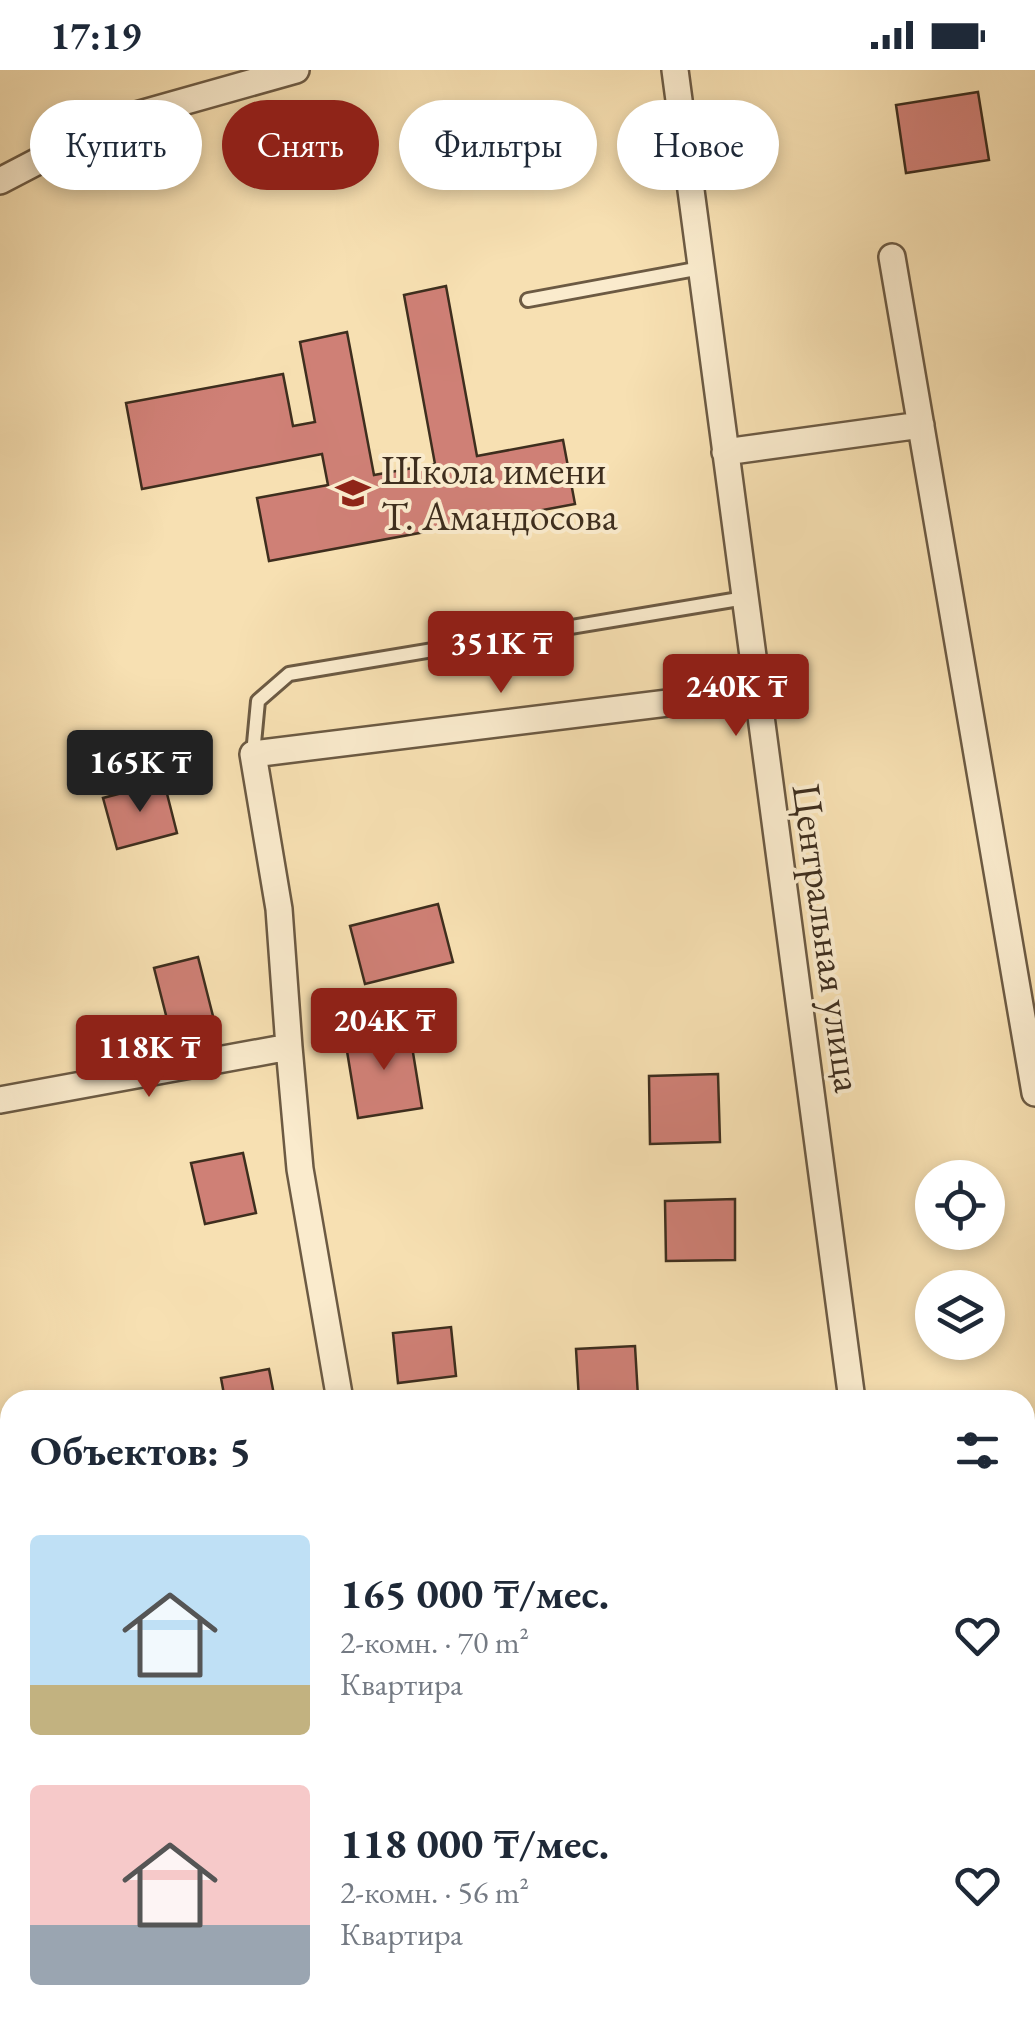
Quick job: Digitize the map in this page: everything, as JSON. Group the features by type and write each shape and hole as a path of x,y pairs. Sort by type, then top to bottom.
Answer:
{"street":[{"path":"0,181 115,121 296,70"},
{"name":"Центральная улица","path":"675,70 851,1390"},
{"path":"892,257 1035,1093"},
{"path":"725,452 921,425"},
{"path":"338,1390 300,1169 280,910 252,754 757,692"},
{"path":"0,1100 288,1047"}],"lane":[{"path":"528,300 701,268"},
{"path":"252,754 258,700 288,674 744,598"}],"building":[{"path":"978,92 989,160 906,173 896,105"},
{"path":"446,286 477,456 563,440 575,504 269,561 257,498 328,485 322,454 142,489 126,403 283,374 293,426 315,422 300,342 347,332 374,475 435,464 404,295"},
{"path":"164,782 177,833 117,849 103,798"},
{"path":"438,904 453,962 365,984 350,926"},
{"path":"198,957 213,1016 169,1027 154,968"},
{"path":"409,1028 422,1108 358,1118 345,1039"},
{"path":"718,1074 720,1142 650,1144 649,1076"},
{"path":"243,1153 256,1213 205,1224 191,1163"},
{"path":"735,1199 735,1260 666,1261 665,1201"},
{"path":"451,1327 456,1376 398,1383 393,1333"},
{"path":"635,1346 638,1390 578,1390 576,1349"},
{"path":"269,1369 273,1390 223,1390 221,1378"}],"place":[{"name":"Школа имени Т. Амандосова","path":"353,493"}]}
